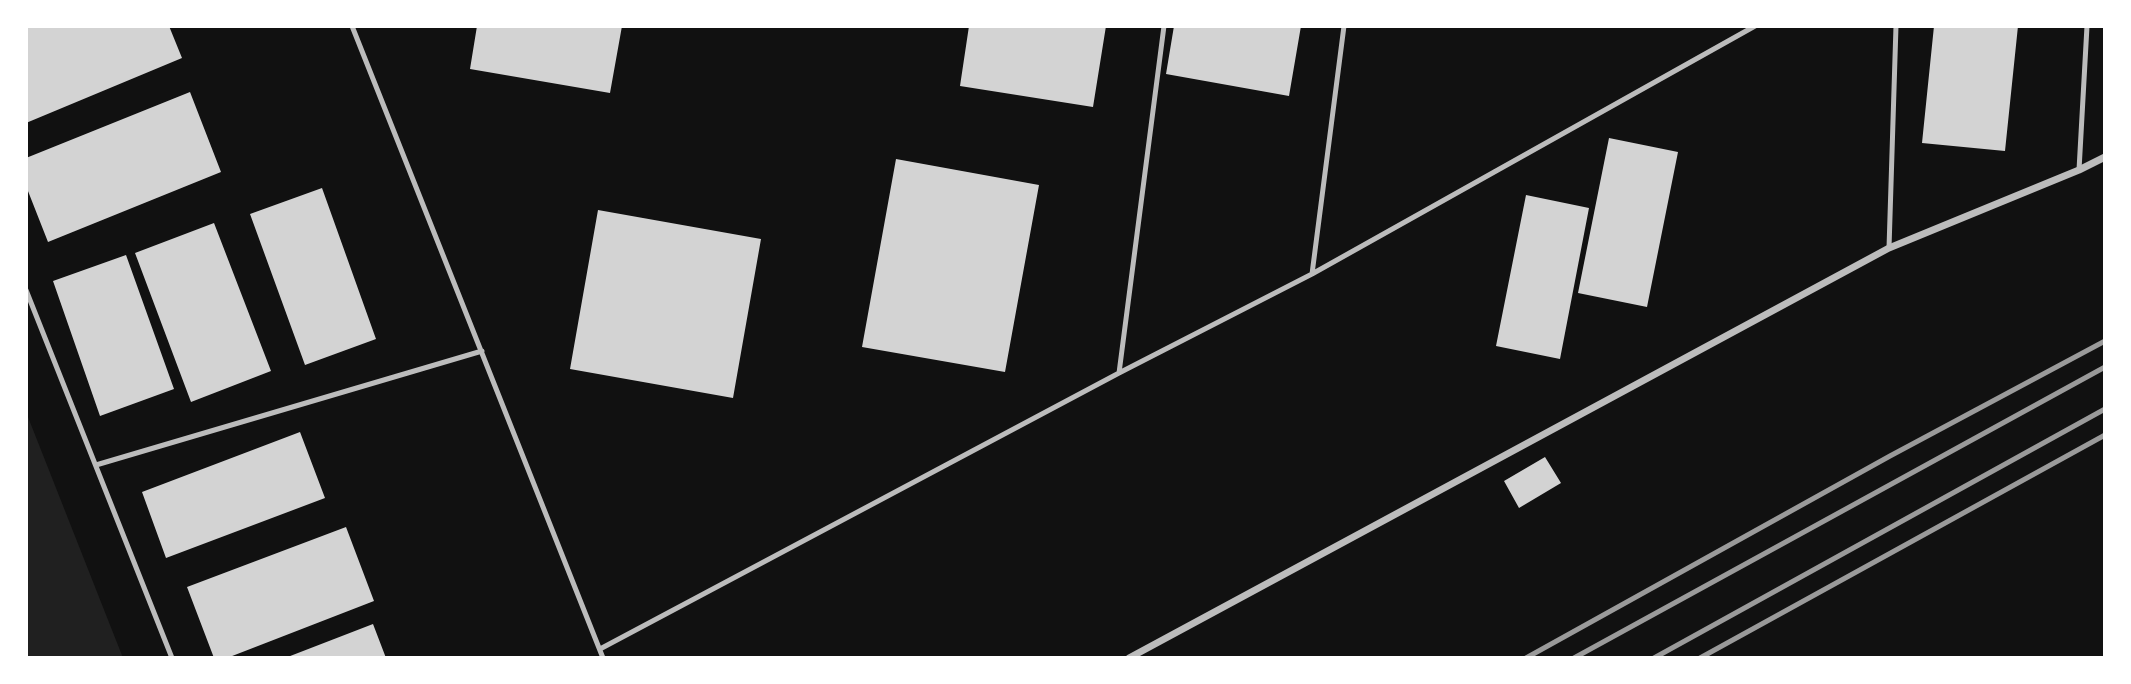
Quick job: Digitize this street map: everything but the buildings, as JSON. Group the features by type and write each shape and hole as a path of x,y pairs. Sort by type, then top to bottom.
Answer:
{"street":[{"path":"1129,658 1889,248 2105,158"}],"lane":[{"path":"352,26 603,658"},
{"path":"1119,373 1164,26"},
{"path":"1312,274 1344,26"},
{"path":"600,649 1119,373 1312,274 1755,26"},
{"path":"1889,248 1896,26"},
{"path":"2079,170 2087,26"},
{"path":"26,290 172,658"},
{"path":"96,465 482,351"}],"shaded area":[{"path":"26,412 123,658 26,658"}],"railway":[{"path":"1526,658 1890,456 2105,341"},
{"path":"1574,658 2105,367"},
{"path":"1654,658 2105,409"},
{"path":"1700,658 2105,435"}]}
